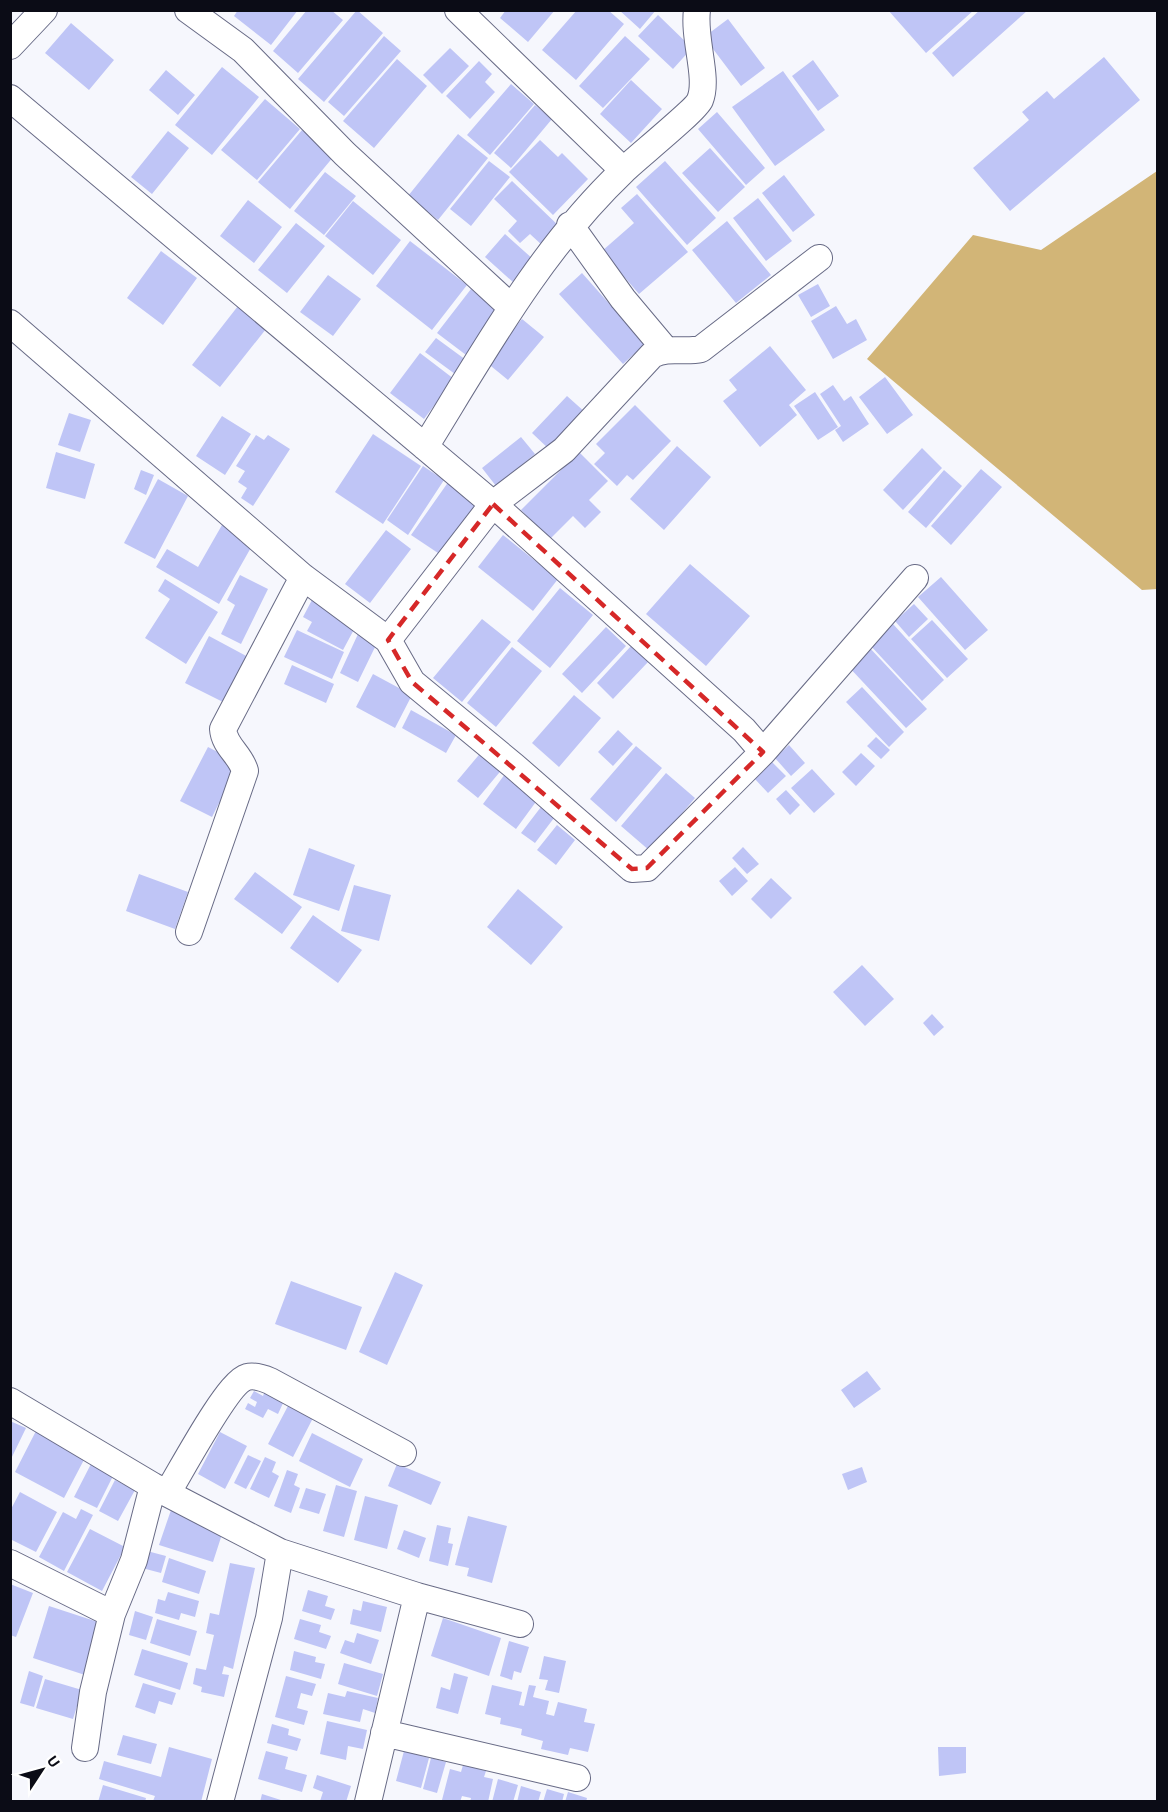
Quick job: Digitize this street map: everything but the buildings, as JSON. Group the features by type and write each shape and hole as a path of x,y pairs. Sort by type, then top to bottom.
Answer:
{"street":[{"path":"10,46 44,10"},
{"path":"188,10 243,51 345,154 512,307"},
{"path":"458,10 623,170"},
{"path":"425,447 512,307 570,225 623,170 700,102 703,80 695,29 697,10"},
{"path":"10,98 494,504 744,730 763,752"},
{"path":"570,225 623,299 665,349"},
{"path":"387,640 494,504 564,450 652,355 665,349 691,352 701,350 819,258"},
{"path":"10,323 303,577 387,640 411,682 497,752 632,869 647,868 763,752 915,578"},
{"path":"189,932 245,771 243,764 224,739 223,729 303,577"},
{"path":"85,1748 93,1692 112,1614 161,1489 238,1383 247,1377 259,1377 270,1381 403,1453"},
{"path":"10,1401 161,1489 280,1552 417,1596 520,1624"},
{"path":"220,1802 269,1618 280,1552"},
{"path":"10,1563 112,1614"},
{"path":"368,1802 417,1596"},
{"path":"384,1733 577,1778"}],"highlighted area":[{"path":"493,504 763,752 647,868 632,869 412,682 388,640"}],"shaded area":[{"path":"1157,171 1158,589 1142,590 867,359 973,235 1041,250"}]}
